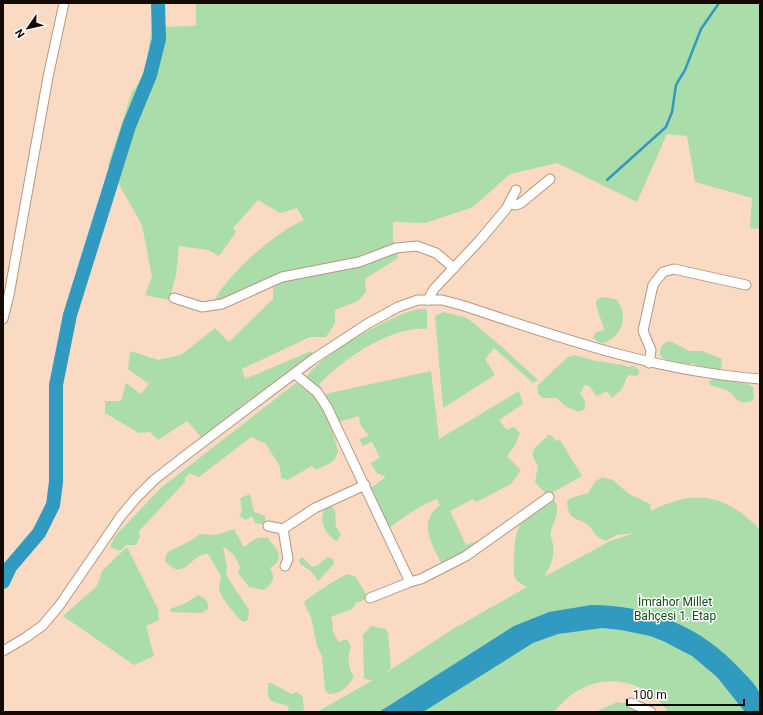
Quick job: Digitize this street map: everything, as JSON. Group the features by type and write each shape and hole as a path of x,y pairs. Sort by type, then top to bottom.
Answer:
{"street":[{"path":"3,319 10,295 48,77 64,3"},
{"path":"510,204 516,205 521,203 550,179"},
{"path":"428,300 434,289 510,204 510,198 516,190"},
{"path":"174,298 202,307 222,304 282,277 359,262 396,248 417,246 436,253 454,268"},
{"path":"649,363 651,350 643,331 645,316 653,285 663,272 674,269 746,285"},
{"path":"3,651 42,626 59,606 121,516 154,480 295,374 367,324 398,307 418,300 442,300 597,350 649,363 760,379"},
{"path":"295,374 322,399 365,485 410,582"},
{"path":"268,526 283,529 315,508 365,485"},
{"path":"370,598 426,577 466,556 549,498"},
{"path":"283,529 288,559 285,566"},
{"path":"631,703 651,712"}],"green space":[{"path":"196,3 760,3 760,229 750,228 752,198 695,182 687,136 667,134 637,202 557,163 510,174 473,207 425,223 393,222 393,241 398,258 365,279 366,292 358,301 335,310 335,323 326,337 310,337 242,369 245,379 311,351 314,355 203,439 187,421 158,440 150,432 139,433 105,413 105,401 121,401 126,383 141,394 149,384 128,369 130,351 158,360 181,355 215,328 229,342 273,299 273,288 267,279 224,298 215,300 219,292 234,274 263,246 292,226 304,220 297,208 280,213 258,200 233,228 236,232 219,256 208,250 179,246 176,275 169,300 145,295 152,276 142,225 108,165 132,92 144,69 152,27 196,26"},
{"path":"602,297 616,299 623,312 623,319 622,325 615,336 602,344 593,338 596,332 604,330 596,301"},
{"path":"417,309 427,309 427,329 413,329 398,333 383,338 368,346 329,374 319,384 322,389 318,389 306,378 313,369 340,348 391,319"},
{"path":"443,312 467,318 493,339 538,380 533,383 494,348 485,359 495,375 443,408 435,316"},
{"path":"670,341 689,351 702,351 722,359 721,369 717,372 702,369 693,363 684,366 668,363 660,355 660,352 663,344"},
{"path":"574,355 628,367 634,366 639,370 639,374 636,376 628,375 622,389 612,398 607,391 597,396 588,385 584,386 580,394 585,401 585,409 579,412 565,406 557,398 542,398 538,393 537,386 568,357"},
{"path":"431,371 439,439 519,391 523,404 499,420 507,430 514,427 520,433 515,445 507,456 521,470 511,484 476,502 473,499 450,511 466,545 477,541 478,545 442,565 431,542 428,526 429,519 433,512 440,505 437,499 417,508 388,529 369,489 386,477 377,473 370,463 380,458 372,442 363,446 359,439 369,436 360,424 359,416 338,422 325,394"},
{"path":"714,379 748,384 753,387 754,397 752,401 739,401 730,392 710,385 709,381"},
{"path":"296,383 319,399 328,416 338,451 333,461 316,470 312,466 287,480 281,478 280,467 266,444 251,437 199,477 189,473 185,478 185,482 139,531 140,537 136,545 126,545 120,551 110,547 115,536 162,487"},
{"path":"548,435 551,435 556,441 560,440 582,476 550,494 546,494 535,482 538,466 533,452 534,449"},
{"name":"İmrahor Millet Bahçesi 1. Etap","path":"602,477 613,480 629,494 650,504 651,511 682,499 696,497 709,498 722,502 735,509 760,530 760,712 668,712 660,702 650,694 628,683 616,681 603,682 579,690 568,697 553,712 317,712 373,680 364,679 363,635 371,626 386,629 388,633 391,668 384,674 453,629 527,587 517,581 514,575 515,547 518,529 530,515 554,500 557,512 551,534 553,558 544,577 610,541 635,533 616,535 606,541 598,537 589,526 574,518 569,513 567,501 571,498 588,493 595,482"},
{"path":"250,494 254,512 265,516 265,522 263,524 255,523 252,516 246,520 239,516 242,511 240,498"},
{"path":"330,505 335,510 336,527 341,534 337,541 325,530 322,519 325,509"},
{"path":"234,529 244,547 258,538 268,538 277,550 279,557 278,561 270,568 273,575 273,580 264,590 249,587 238,573 240,567 234,555 223,546 227,567 226,575 249,610 248,620 243,622 222,596 219,588 221,576 208,554 196,558 183,569 172,567 165,561 166,554 200,534 216,535"},
{"path":"127,547 158,609 159,620 146,626 154,656 134,665 63,616 97,586 102,571"},
{"path":"302,557 312,567 318,565 328,557 333,559 334,564 318,581 311,571 300,564 299,560"},
{"path":"348,574 356,577 367,596 362,601 356,603 352,609 331,618 334,633 339,642 347,639 351,647 349,662 350,670 354,677 343,689 337,693 329,694 325,690 322,656 317,646 311,617 304,603 311,596"},
{"path":"198,595 205,599 208,604 208,609 202,613 171,612 170,609 186,603"},
{"path":"268,683 271,683 292,694 297,692 303,697 304,712 289,712 288,706 271,701 268,696"},
{"path":"617,702 629,704 642,712 595,712"}],"water":[{"path":"591,605 633,609 654,614 673,621 692,631 726,655 752,681 761,696 760,712 745,712 717,677 692,656 650,636 602,628 558,634 533,643 423,712 379,712 514,626 549,612"}],"waterway":[{"path":"3,582 10,567 39,533 53,505 56,482 56,385 70,315 129,126 150,75 159,39 158,3"},
{"path":"607,180 666,127 672,112 676,85 685,70 701,29 719,3"}]}
